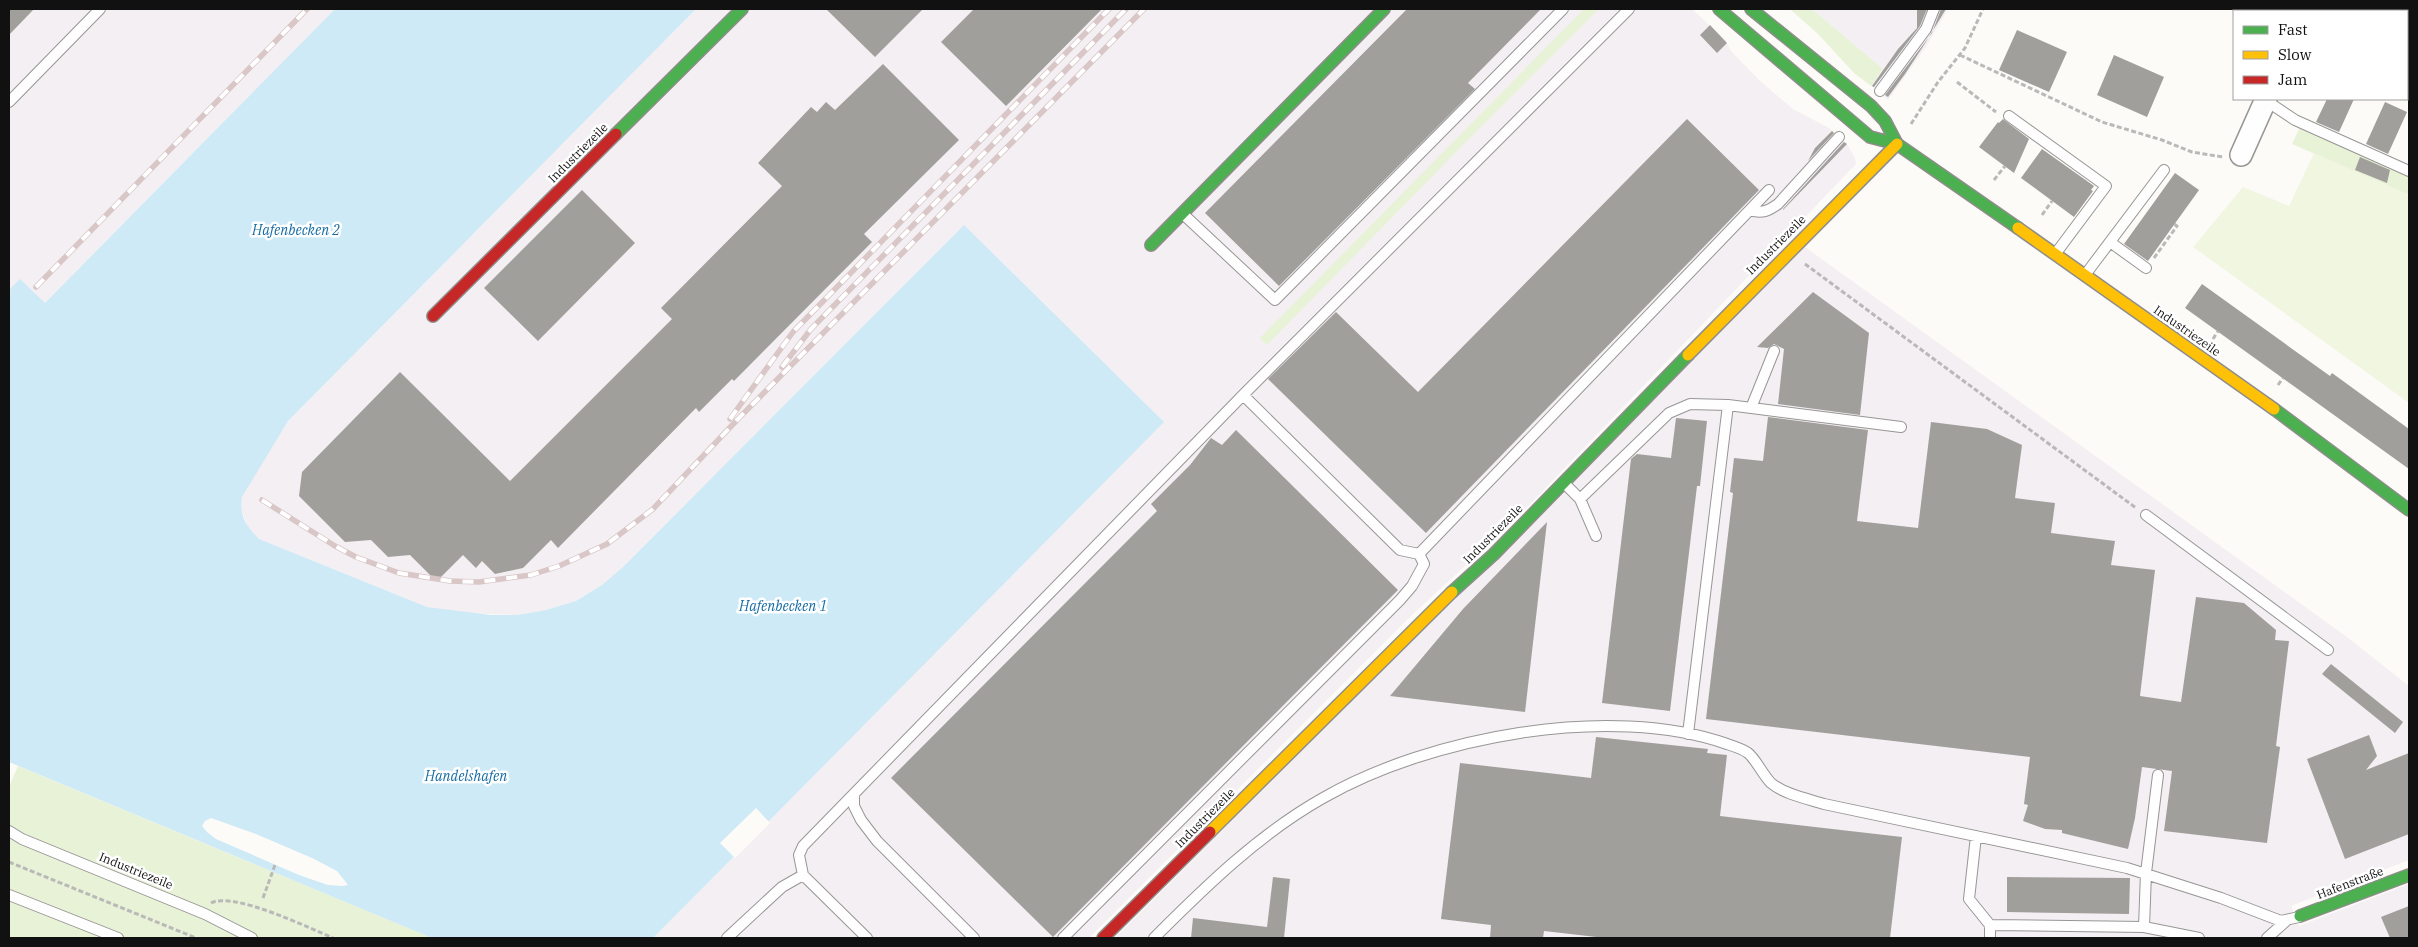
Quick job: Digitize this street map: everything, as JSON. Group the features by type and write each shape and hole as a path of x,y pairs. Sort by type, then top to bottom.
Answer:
{"street":[{"name":"Industriezeile","path":"433,316 742,9"},
{"path":"1151,245 1384,9"},
{"name":"Industriezeile","path":"1719,9 1870,137 1897,144 2056,254 2314,438 2409,510"},
{"name":"Industriezeile","path":"1751,9 1871,106 1885,121 1897,144"},
{"path":"2241,155 2266,100"},
{"name":"Industriezeile","path":"1103,938 1446,597 1494,554 1789,251 1897,144"},
{"name":"Hafenstraße","path":"2300,916 2409,875"}],"lane":[{"path":"9,102 100,9"},
{"path":"1183,213 1275,300 1563,9"},
{"path":"867,938 802,875 799,855 803,846 1243,395 1629,9"},
{"path":"1880,91 1926,29 1934,9"},
{"path":"2267,100 2295,120 2409,171"},
{"path":"2009,116 2106,186 2056,254"},
{"path":"1750,210 1759,213 1769,210 1778,204 1839,137"},
{"path":"2085,275 2164,170"},
{"path":"1418,554 1769,190"},
{"path":"2110,242 2146,268"},
{"path":"1751,408 1774,351"},
{"path":"1063,938 1400,600 1412,586 1424,564 1418,554 1400,550 1243,395"},
{"path":"1580,499 1669,413 1690,404 1728,405 1901,427"},
{"path":"1688,734 1728,405"},
{"path":"1564,482 1580,499 1596,536"},
{"path":"2146,515 2328,650"},
{"path":"1154,938 1217,878 1280,826 1322,798 1349,784 1407,760 1486,739 1556,729 1608,726 1688,734 1727,744 1749,753 1773,784 1798,796 1824,804 2146,873 2286,921"},
{"path":"2144,928 2146,873 2158,775"},
{"path":"854,794 854,806 861,820 877,841 974,938"},
{"name":"Industriezeile","path":"9,831 22,839 205,914 252,938"},
{"path":"1976,836 1969,898 1990,925 1990,938"},
{"path":"727,938 782,887 802,875"},
{"path":"9,895 118,938"},
{"path":"2267,938 2286,921 2300,916"},
{"path":"1990,925 2144,928 2199,938"}],"path":[{"path":"1897,144 1935,87 1960,55 1983,9"},
{"path":"1960,55 2076,111 2119,129 2162,140 2204,155 2230,157 2241,155"},
{"path":"1957,82 2002,117 2009,116"},
{"path":"1994,180 2005,166"},
{"path":"2042,215 2052,201"},
{"path":"2146,268 2177,226 2174,224"},
{"path":"1789,251 2146,515"},
{"path":"2213,339 2218,331"},
{"path":"2277,385 2283,378"},
{"path":"9,862 196,938"},
{"path":"263,898 275,865"},
{"path":"205,914 208,905 215,901 226,900 265,910 333,938"}],"shaded area":[{"path":"9,9 335,9 45,303 9,290"},
{"path":"696,9 1692,9 1726,41 1731,51 1759,80 1793,109 1829,128 1847,144 1855,158 1856,164 1513,522 1413,614 1089,938 653,938 768,821 964,225 623,567 602,585 576,601 546,610 518,615 462,613 427,607 259,539 249,529 240,507 242,497 248,485 288,421"},
{"path":"1812,9 1948,9 1926,47 1888,100 1871,86 1883,69"},
{"path":"1805,247 2347,637 2409,686 2409,860 2291,906 2299,926 2409,884 2409,938 1115,938"}],"green space":[{"path":"1584,9 1599,9 1267,345 1260,338"},
{"path":"1790,9 1812,9 1883,69 1871,86 1854,73 1819,35"},
{"path":"2300,127 2409,175 2409,195 2292,144"},
{"path":"2314,153 2409,195 2409,403 2193,247 2243,187 2289,206"},
{"path":"18,766 432,938 9,938 9,787"}],"water":[{"path":"335,9 696,9 288,421 242,497 241,503 244,520 259,539 427,607 491,615 518,615 546,610 576,601 602,585 623,567 964,225 1164,422 653,938 432,938 9,762 9,290 20,279 45,303"}],"pier":[{"path":"756,808 770,823 735,858 720,843"},
{"path":"211,818 256,834 312,858 337,871 348,885 328,885 299,875 216,839 202,826 205,821"}],"building":[{"path":"9,9 34,9 9,35"},
{"path":"826,9 923,9 875,57"},
{"path":"974,9 1102,9 1006,106 941,42"},
{"path":"1407,9 1541,9 1468,83 1475,89 1279,286 1205,213"},
{"path":"1917,9 1927,9 1920,26 1874,87 1872,86 1898,49 1917,28"},
{"path":"1941,9 1946,9 1933,30"},
{"path":"1710,25 1727,43 1717,53 1700,35"},
{"path":"2017,30 2067,52 2049,92 1999,70"},
{"path":"1929,38 1888,97 1885,95"},
{"path":"2114,55 2164,77 2147,117 2097,95"},
{"path":"883,64 959,140 864,234 872,242 734,381 732,379 699,412 696,408 558,548 551,540 523,568 495,574 482,561 476,568 463,555 441,577 432,577 410,555 388,557 371,540 345,542 299,496 302,472 400,372 510,481 672,319 661,308 782,186 758,163 811,107 817,112 826,102 835,110"},
{"path":"2327,100 2354,100 2339,132 2316,122"},
{"path":"2385,102 2407,112 2388,154 2366,144"},
{"path":"1687,119 1759,190 1426,533 1268,379 1336,312 1418,392"},
{"path":"2003,119 2029,139 2014,173 1979,147 1998,122"},
{"path":"1832,131 1834,133 1808,161 1815,148"},
{"path":"1844,142 1847,144 1783,210 1783,209"},
{"path":"2042,149 2094,186 2091,190 2093,191 2074,217 2021,178"},
{"path":"2360,157 2390,170 2387,183 2355,170"},
{"path":"2175,173 2199,190 2148,261 2124,244"},
{"path":"582,190 635,243 538,341 484,288"},
{"path":"2202,284 2330,376 2332,373 2409,429 2409,469 2185,308"},
{"path":"1813,292 1869,333 1860,415 1778,404 1784,349 1774,344 1768,348 1757,347"},
{"path":"1768,417 1868,430 1857,521 1918,528 1931,422 1987,429 2022,445 2015,498 2055,503 2051,533 2115,541 2111,565 2155,570 2140,696 2181,702 2196,597 2244,603 2276,630 2275,640 2289,641 2276,746 2280,747 2267,843 2164,831 2172,771 2142,767 2135,818 2128,849 2062,833 2062,830 2045,829 2023,821 2028,805 2024,804 2030,757 1706,719 1733,493 1730,492 1734,458 1763,461"},
{"path":"1676,418 1707,421 1700,486 1697,486 1670,711 1602,703 1631,459 1637,454 1671,458"},
{"path":"1236,430 1398,590 1053,937 891,778 1157,511 1151,504 1190,465 1211,438 1222,445"},
{"path":"1547,522 1525,712 1390,696 1463,609"},
{"path":"2331,664 2403,722 2395,733 2322,674"},
{"path":"2369,735 2377,756 2366,770 2409,753 2409,834 2345,859 2307,759"},
{"path":"1596,737 1708,749 1707,753 1727,755 1720,816 1902,837 1890,938 1605,938 1544,931 1543,938 1490,938 1491,925 1441,919 1460,763 1591,778"},
{"path":"1273,877 1290,879 1284,938 1191,938 1193,918 1267,927"},
{"path":"2007,877 2130,878 2129,914 2007,912"},
{"path":"2409,906 2409,938 2390,938 2381,917"}],"railway":[{"path":"36,287 307,9"},
{"path":"730,419 793,332 1109,9"},
{"path":"782,367 811,329 1126,9"},
{"path":"262,500 356,557 399,573 450,581 479,582 531,575 559,566 607,544 653,509 737,420 1144,9"}],"traffic: fast":[{"path":"616,134 742,9"},
{"path":"1151,245 1384,9"},
{"path":"1719,9 1870,137 1897,144 2018,228"},
{"path":"1751,9 1871,106 1885,121 1897,144"},
{"path":"1452,592 1494,554 1688,355"},
{"path":"2274,409 2409,510"},
{"path":"2300,916 2409,875"}],"traffic: slow":[{"path":"1688,355 1897,144"},
{"path":"2018,228 2274,409"},
{"path":"1210,832 1452,592"}],"traffic: jam":[{"path":"433,316 616,134"},
{"path":"1103,938 1210,832"}],"water label":[{"name":"Hafenbecken 2","path":"296,230"},
{"name":"Hafenbecken 1","path":"783,606"},
{"name":"Handelshafen","path":"466,776"}]}
